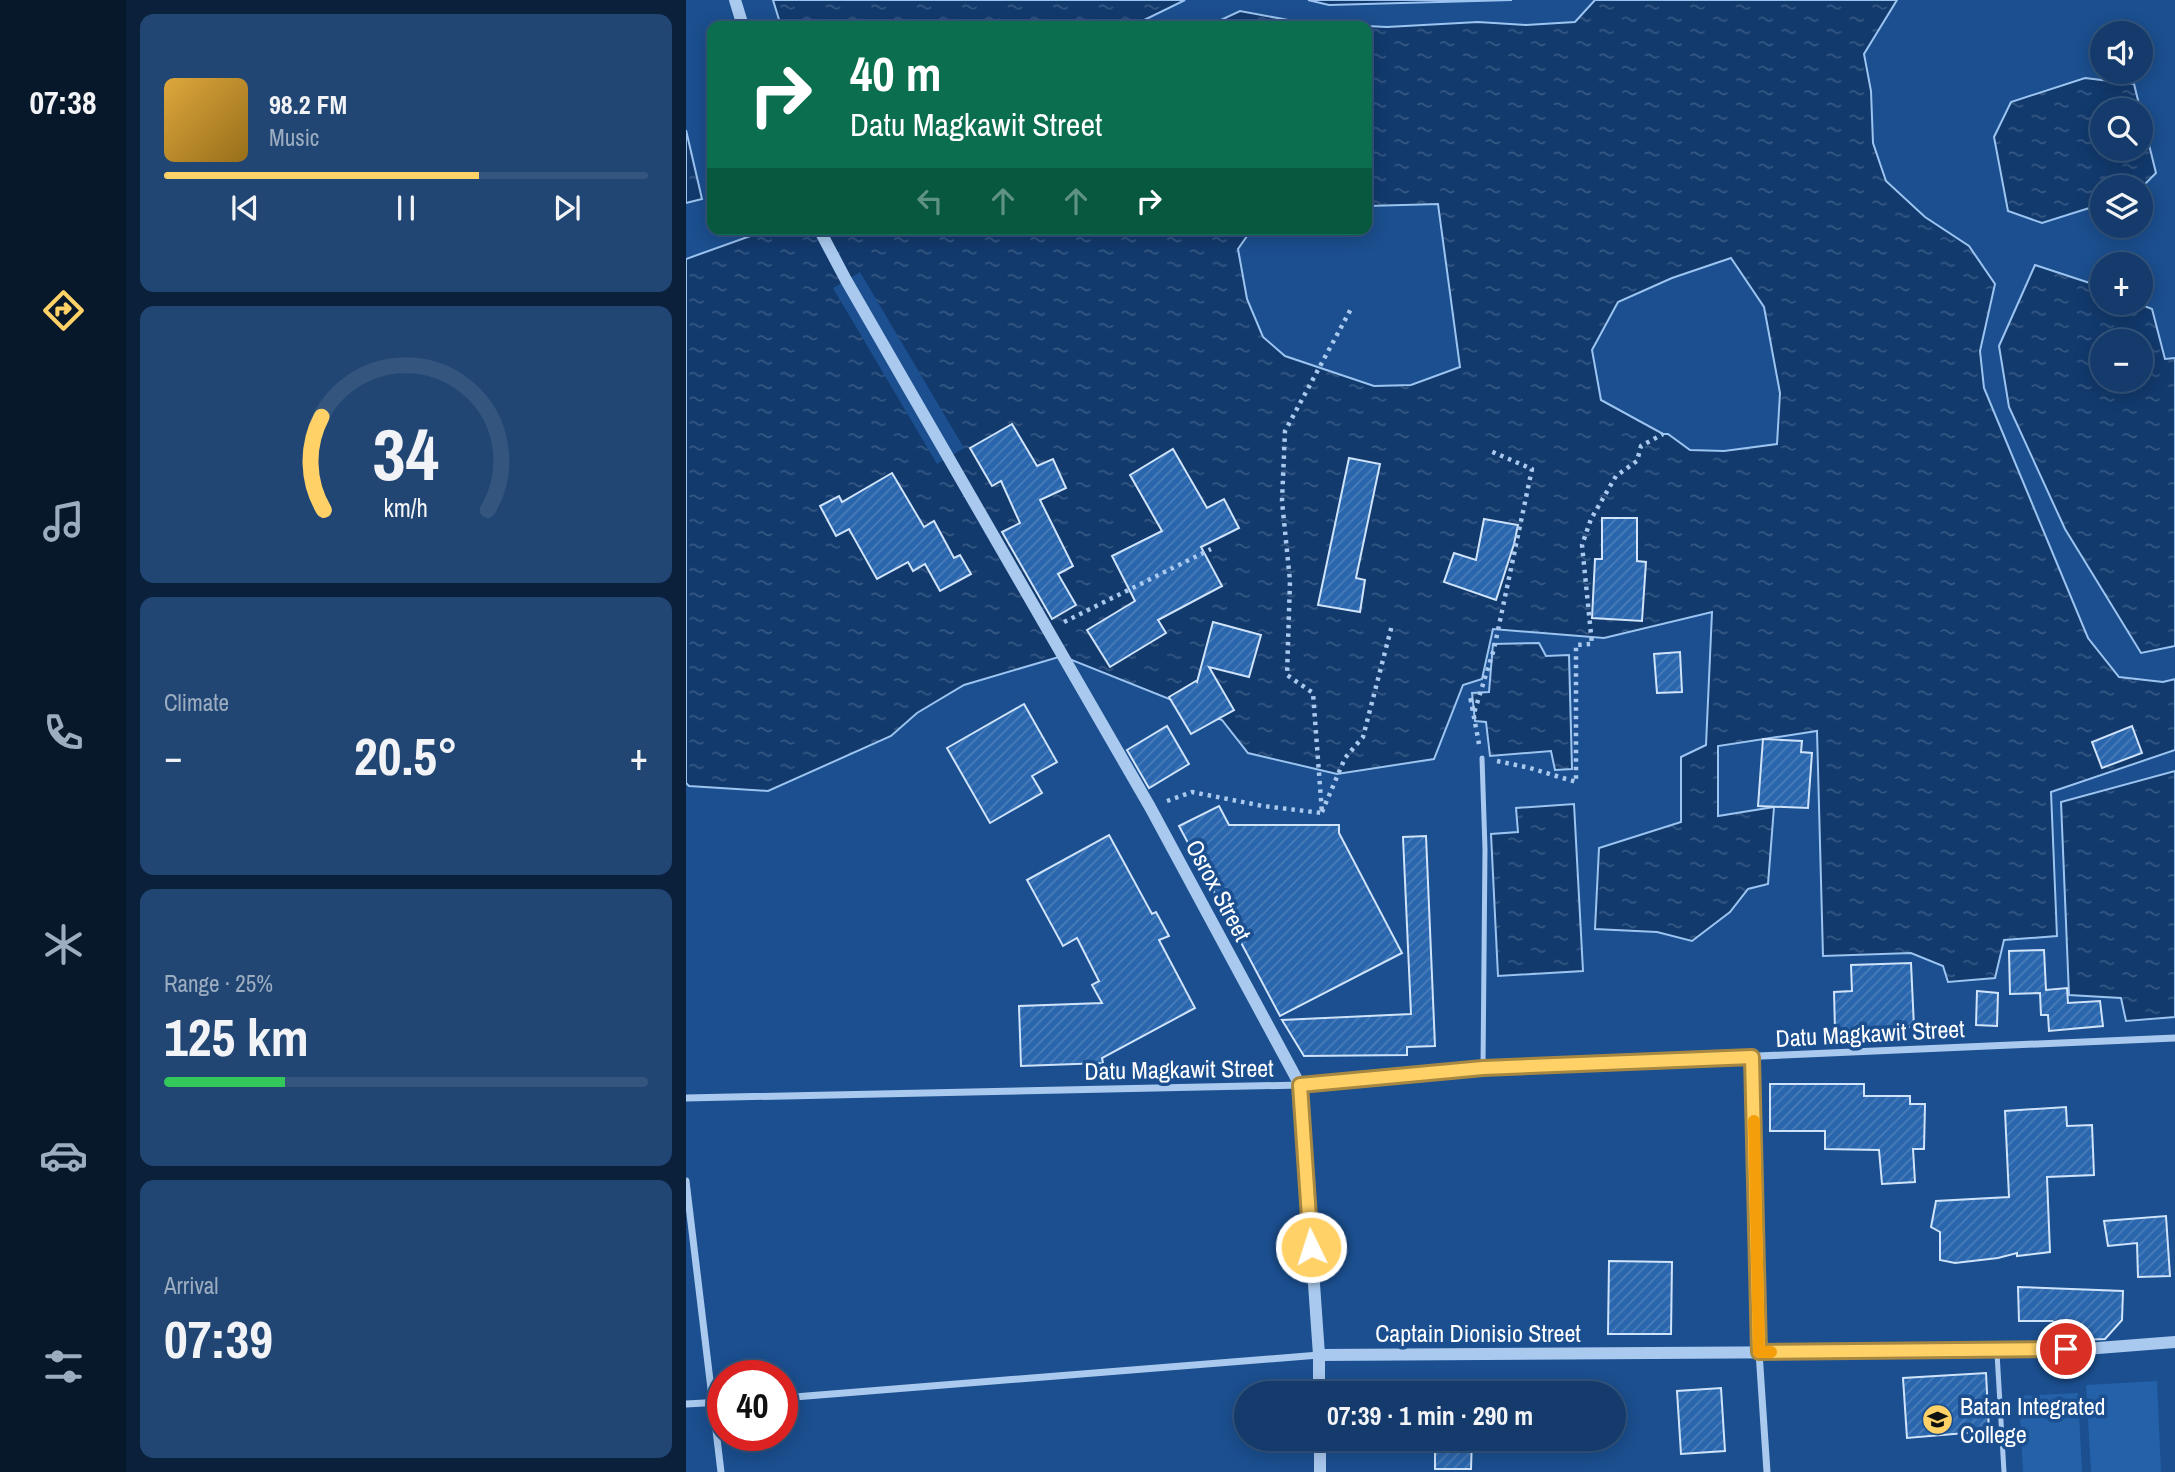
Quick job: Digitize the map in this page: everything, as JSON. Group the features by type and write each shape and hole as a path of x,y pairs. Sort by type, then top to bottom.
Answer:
{"street":[{"path":"735,0 741,21"},
{"name":"Osrox Street","path":"822,235 1150,807 1300,1085 1320,1381"},
{"name":"Datu Magkawit Street","path":"686,1098 1300,1085 1483,1068 2175,1038"},
{"path":"1752,1057 1759,1352 1767,1472"},
{"path":"686,1181 708,1360"},
{"name":"Captain Dionisio Street","path":"798,1397 1319,1355 1997,1351 2098,1348 2175,1342"},
{"path":"686,1404 707,1403"},
{"path":"719,1451 721,1472"},
{"path":"1320,1451 1320,1472"}],"lane":[{"path":"1482,758 1485,849 1483,1068"},
{"path":"1997,1351 2004,1472"}],"path":[{"path":"1322,813 1313,693 1287,675 1290,581 1282,501 1285,431 1352,307"},
{"path":"1488,450 1532,469 1497,638 1474,713 1470,696 1482,758 1530,768 1576,782 1576,645 1592,644 1582,545 1591,519 1616,476 1637,461 1641,446 1664,434"},
{"path":"1048,631 1210,549"},
{"path":"1322,813 1345,758 1363,737 1392,625"},
{"path":"1150,807 1192,792 1264,806 1322,813"}],"shaded area":[{"path":"2157,1381 2161,1472 2091,1472 2086,1385"},
{"path":"2078,1393 2082,1472 2023,1472 2019,1396"}],"water":[{"path":"773,0 1185,0 1142,21 779,21"},
{"path":"1308,0 1512,0 1329,5"},
{"path":"1595,0 1897,0 1864,54 1871,91 1873,143 1886,181 1925,217 1969,246 1995,284 1980,351 1984,388 2088,638 2119,677 2163,682 2175,679 2175,750 2051,792 2057,936 2004,940 1995,978 1948,982 1943,966 1911,953 1823,956 1817,731 1718,746 1718,816 1774,807 1768,884 1748,889 1730,912 1692,941 1657,932 1595,929 1599,848 1681,822 1681,757 1706,745 1712,612 1604,638 1493,629 1482,679 1463,685 1434,759 1337,774 1248,753 1222,720 1062,656 964,685 917,713 891,736 768,791 689,786 686,783 686,259 753,235 1248,235 1238,249 1247,299 1263,337 1285,356 1374,386 1411,385 1460,367 1438,204 1372,206 1372,26 1575,22","holes":["1731,258 1764,307 1780,393 1777,444 1724,451 1690,450 1668,434 1663,434 1601,400 1592,350 1618,302 1672,278"]},
{"path":"1240,11 1293,21 1219,21"},
{"path":"2085,78 2090,79 2090,84 2134,84 2137,98 2090,98 2090,161 2153,161 2156,173 2153,176 2090,175 2090,208 2042,223 2008,211 1994,137 2011,102"},
{"path":"686,130 702,199 686,203"},
{"path":"2035,265 2090,283 2090,315 2153,315 2153,313 2165,359 2175,358 2175,646 2141,653 2065,529 2009,407 1999,346"},
{"path":"1539,643 1546,656 1569,655 1572,769 1555,770 1551,751 1490,756 1486,722 1475,721 1472,693 1489,692 1493,644"},
{"path":"2175,771 2175,1017 2126,1021 2121,998 2069,995 2061,802"},
{"path":"1574,804 1583,971 1498,976 1491,834 1518,832 1516,808"}],"pier":[{"path":"860,272 964,448 937,464 833,288"}],"building":[{"path":"1012,424 1037,466 1053,459 1066,488 1040,500 1073,566 1058,574 1076,605 1052,619 1002,532 1020,523 1001,481 992,486 970,448"},
{"path":"1173,449 1207,508 1224,499 1239,528 1201,547 1222,586 1158,620 1166,633 1110,667 1087,630 1135,601 1112,556 1162,531 1130,475"},
{"path":"1349,458 1380,464 1356,578 1365,580 1360,612 1318,605"},
{"path":"892,473 924,527 934,521 954,558 960,555 971,574 940,591 925,564 913,571 908,562 877,579 849,529 836,536 820,506 839,496 842,502"},
{"path":"1602,518 1637,518 1637,561 1646,562 1642,621 1592,618 1595,559 1602,559"},
{"path":"1484,519 1518,525 1496,600 1444,582 1454,553 1476,560"},
{"path":"1213,622 1261,635 1249,677 1209,667 1234,710 1191,734 1169,697 1197,682"},
{"path":"1680,652 1682,692 1657,693 1654,654"},
{"path":"1024,704 1057,762 1032,776 1042,793 990,823 947,748"},
{"path":"1167,726 1189,764 1149,788 1127,750"},
{"path":"2132,726 2142,753 2102,768 2092,742"},
{"path":"1763,739 1802,741 1801,752 1812,753 1808,808 1758,806"},
{"path":"1219,806 1229,825 1339,825 1339,833 1402,953 1280,1016 1179,826"},
{"path":"1109,835 1152,914 1156,912 1169,936 1159,940 1195,1008 1102,1058 1103,1063 1021,1066 1019,1006 1102,1003 1092,985 1099,981 1077,938 1063,946 1027,880"},
{"path":"1426,836 1435,1046 1407,1047 1407,1055 1304,1056 1282,1020 1411,1014 1403,837"},
{"path":"2044,950 2046,990 2067,988 2068,1003 2100,1001 2103,1026 2049,1031 2048,1015 2041,1015 2040,993 2010,994 2009,951"},
{"path":"1911,963 1914,1027 1835,1030 1834,992 1852,991 1851,965"},
{"path":"1977,991 1998,993 1997,1026 1976,1025"},
{"path":"1770,1084 1864,1084 1864,1096 1910,1096 1910,1104 1925,1104 1924,1149 1913,1149 1915,1182 1882,1184 1879,1150 1825,1149 1825,1131 1770,1131"},
{"path":"2066,1107 2067,1126 2092,1125 2094,1175 2047,1177 2050,1252 2017,1256 2017,1253 1955,1263 1940,1260 1940,1232 1931,1227 1936,1201 2009,1197 2005,1111"},
{"path":"2166,1216 2170,1276 2138,1277 2137,1243 2108,1246 2104,1221"},
{"path":"1609,1261 1672,1262 1671,1334 1608,1334"},
{"path":"2018,1287 2123,1291 2122,1320 2105,1339 2080,1340 2052,1321 2019,1321"},
{"path":"1986,1373 1989,1431 1907,1438 1903,1378"},
{"path":"1721,1388 1725,1451 1681,1454 1677,1391"},
{"path":"1435,1451 1472,1451 1471,1469 1435,1469"}],"slow traffic":[{"path":"1754,1121 1759,1352 1771,1352"}],"place":[{"name":"Batan Integrated College","path":"1937,1420"}],"route":[{"path":"1311,1247 1300,1085 1483,1068 1752,1057 1759,1352 2066,1349"}]}
